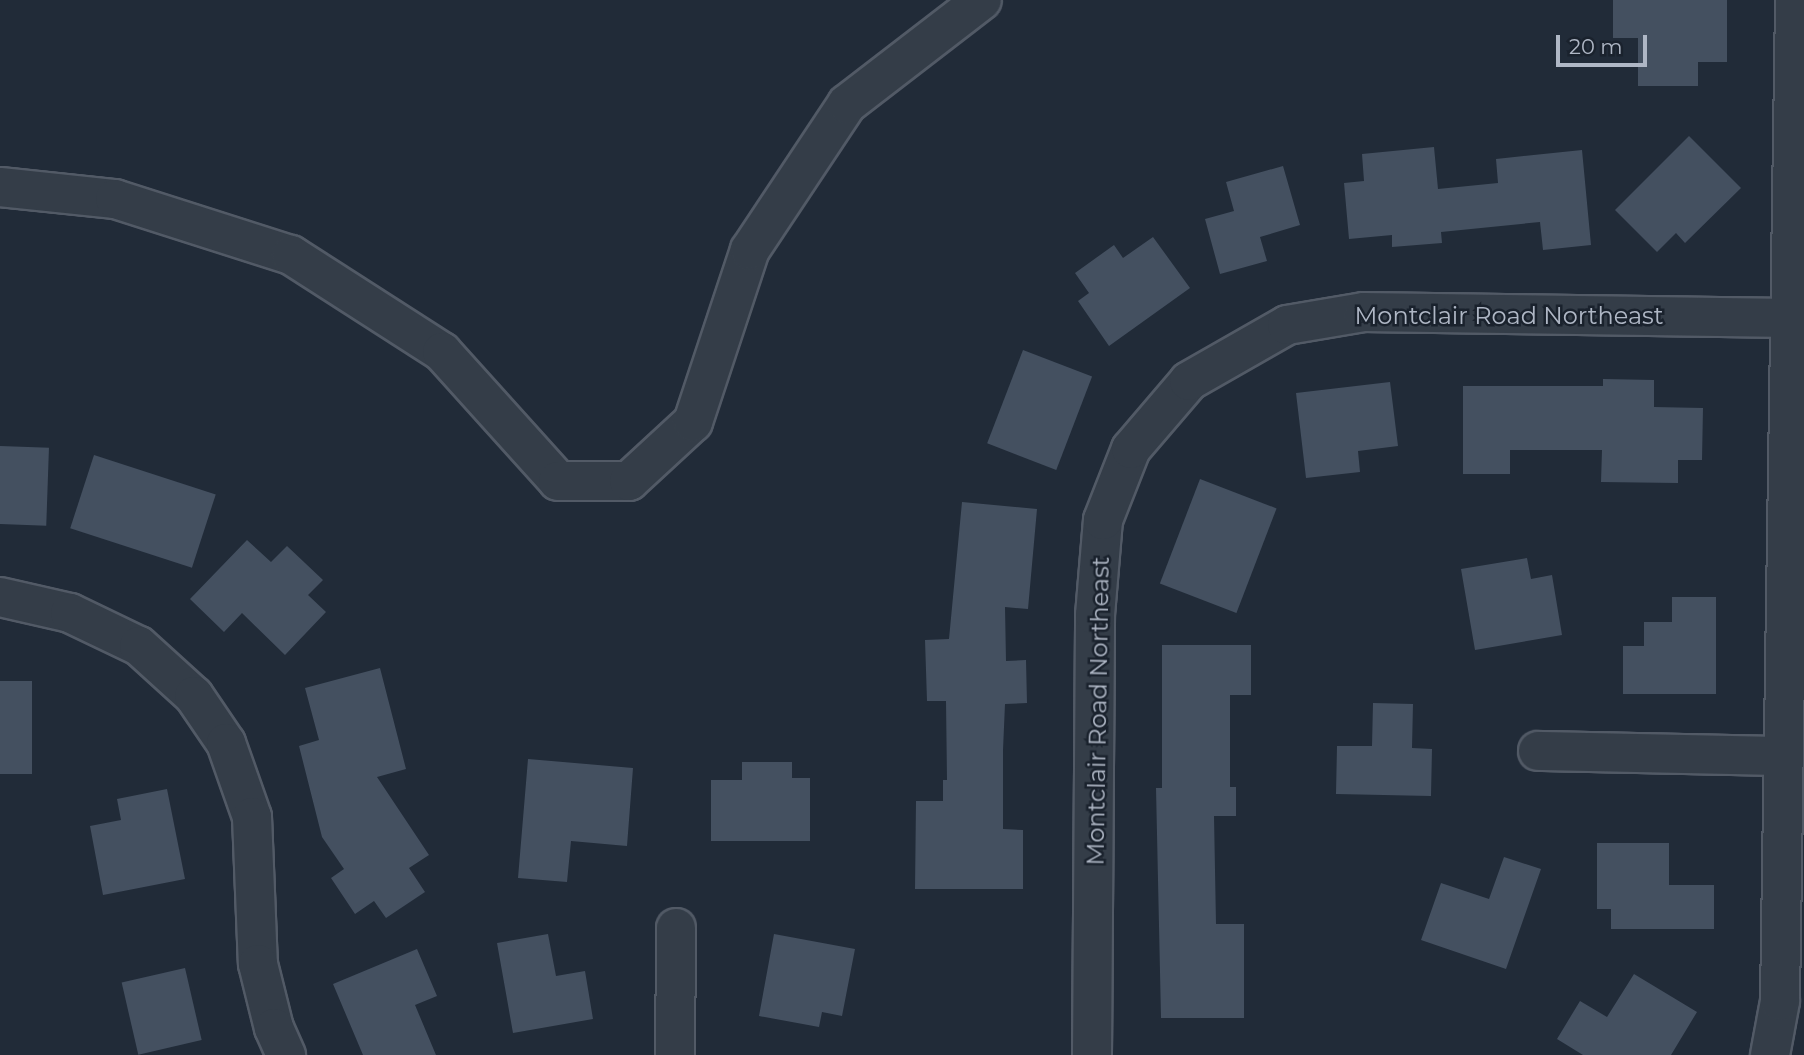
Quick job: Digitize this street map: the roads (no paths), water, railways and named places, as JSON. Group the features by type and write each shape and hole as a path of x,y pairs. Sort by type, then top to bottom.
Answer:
{"street":[{"path":"0,187 115,199 291,255 442,352 558,481 629,481 693,422 750,250 847,104 982,0"},
{"path":"1770,1055 1793,909 1783,756 1795,0"},
{"name":"Montclair Road Northeast","path":"1092,1055 1095,615 1103,520 1131,449 1189,381 1287,325 1364,312 1790,318"},
{"path":"0,597 70,613 139,646 194,696 226,743 252,817 258,964 274,1028 286,1055"},
{"path":"1538,751 1783,756"},
{"path":"675,1055 676,928"}]}
